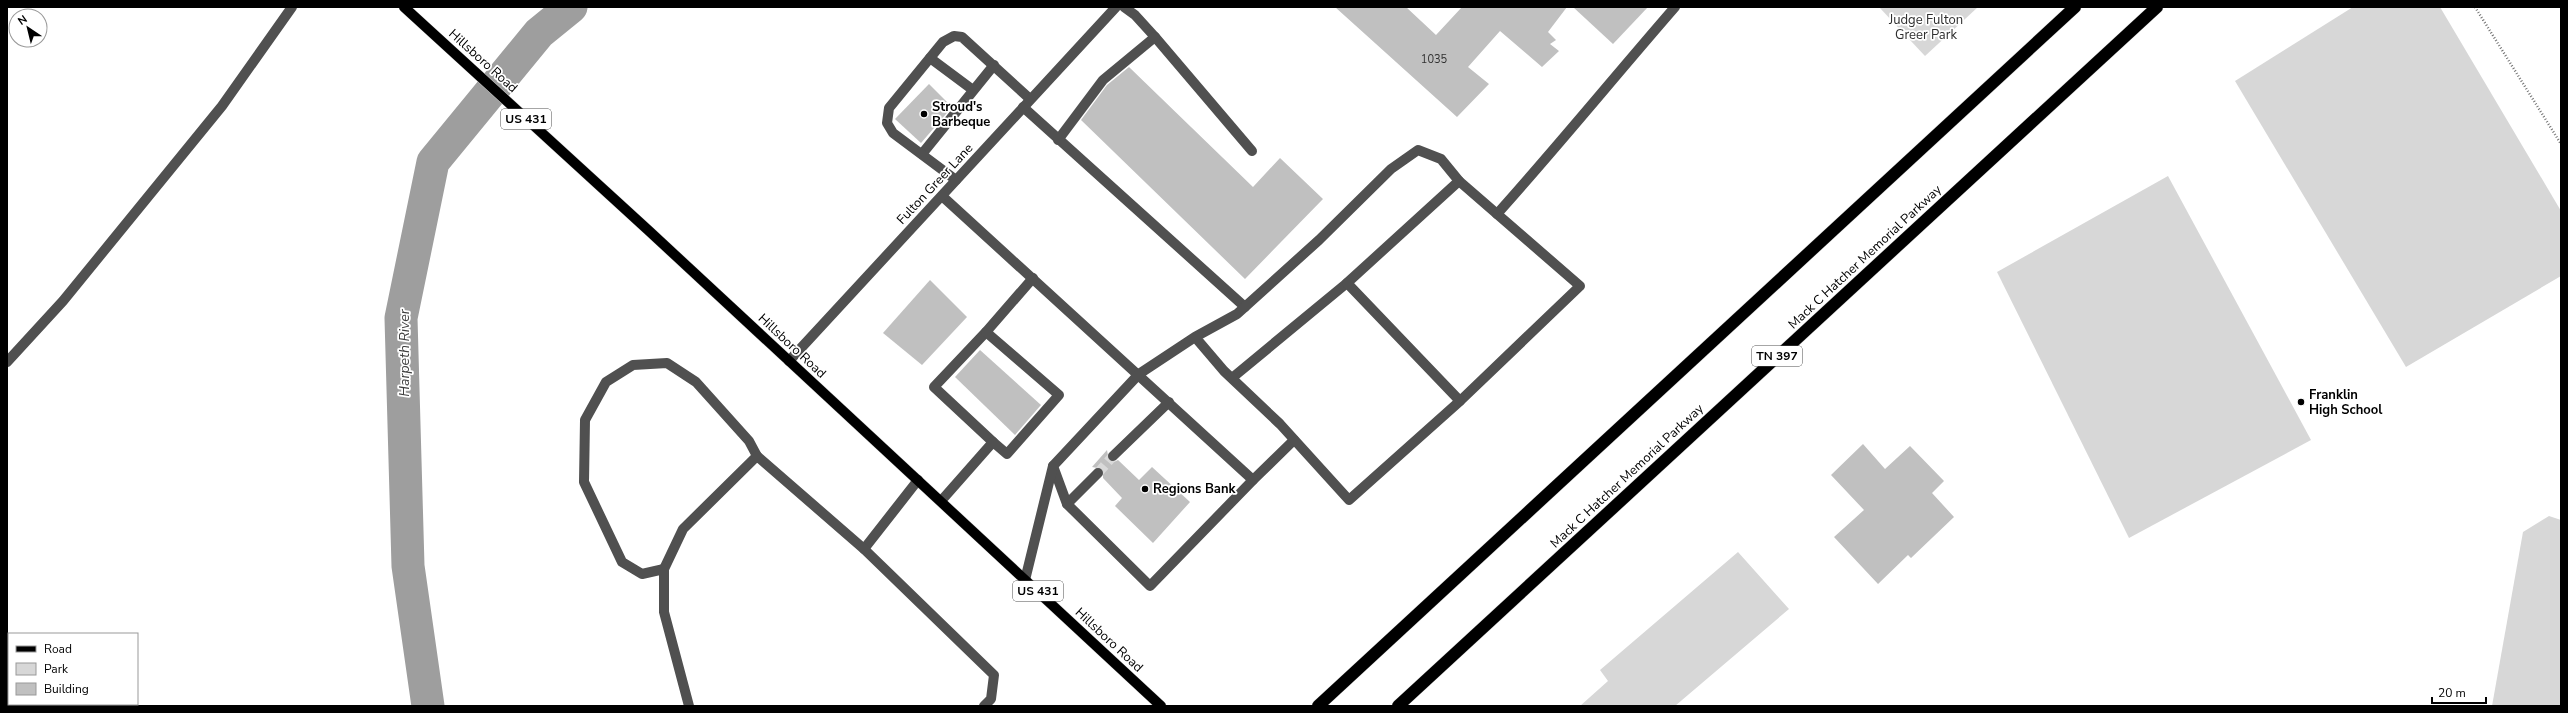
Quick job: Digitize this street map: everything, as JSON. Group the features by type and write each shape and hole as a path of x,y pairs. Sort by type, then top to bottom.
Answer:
{"highway":[{"path":"1318,706 2075,7"},
{"name":"Mack C Hatcher Memorial Parkway","path":"1398,706 2157,7"}],"main road":[{"name":"Hillsboro Road","path":"404,7 790,361 1161,706"}],"street":[{"path":"7,362 63,301 222,106 292,7"},
{"name":"Fulton Greer Lane","path":"790,361 1116,7"},
{"path":"1124,7 1135,15 1155,37 1252,151"},
{"path":"1497,214 1572,130 1600,93 1675,7"},
{"path":"956,180 893,133 888,124 889,108 943,42 954,36 962,37 1030,99"},
{"path":"1058,140 1103,80 1155,37"},
{"path":"930,58 973,90"},
{"path":"922,154 994,65"},
{"path":"1023,107 1245,307"},
{"path":"1025,580 1054,466 1139,374 1196,337 1237,314 1319,240 1391,169 1418,150 1441,159 1459,180 1580,286 1460,401 1349,500 1294,440 1232,378 1196,337"},
{"path":"1232,378 1346,283 1459,180"},
{"path":"942,196 1139,374 1253,480"},
{"path":"986,332 1059,395 1007,454 934,387 986,332 1033,278"},
{"path":"1346,283 1460,401"},
{"path":"664,569 642,574 622,562 584,482 585,420 606,382 633,365 667,363 696,382 749,441 757,456 864,549 994,675 991,699 984,706"},
{"path":"1113,456 1169,402"},
{"path":"1054,466 1067,504 1150,586 1294,440"},
{"path":"941,501 993,442"},
{"path":"688,706 664,612 664,569 683,529 757,456"},
{"path":"1067,504 1098,473"},
{"path":"864,549 918,480"}],"path":[{"path":"2475,7 2561,144"}],"green space":[{"name":"Judge Fulton Greer Park","path":"1879,7 1978,7 1925,56"},
{"path":"2353,7 2440,7 2561,211 2561,276 2406,367 2235,81"},
{"path":"2168,176 2311,440 2129,538 1997,272"},
{"path":"2549,516 2561,520 2561,706 2492,706 2523,532"},
{"path":"1738,552 1789,609 1675,706 1580,706 1608,681 1600,670"}],"building":[{"path":"1335,7 1406,7 1436,35 1462,7 1567,7 1548,32 1556,40 1550,44 1559,51 1542,67 1500,31 1468,67 1489,84 1457,117"},
{"path":"1573,7 1648,7 1613,44"},
{"path":"1129,67 1253,187 1280,158 1323,199 1245,279 1081,120 1107,85"},
{"name":"Stroud's Barbeque","path":"929,84 952,107 921,143 895,119"},
{"path":"930,280 967,317 922,365 883,333"},
{"path":"980,350 1041,405 1015,435 955,377"},
{"path":"1863,444 1885,469 1910,446 1944,481 1932,493 1954,517 1911,558 1908,555 1878,584 1834,537 1864,510 1831,475"},
{"name":"Regions Bank","path":"1107,450 1109,461 1114,462 1118,460 1139,480 1152,467 1190,502 1153,543 1115,506 1122,498 1103,478 1103,469 1092,467"}],"waterway":[{"name":"Harpeth River","path":"428,706 408,566 401,318 433,162 539,33 571,7"}],"tunnel":[{"path":"1098,473 1113,456"}],"place":[{"name":"Stroud's Barbeque","path":"924,114"},
{"name":"Franklin High School","path":"2301,402"},
{"name":"Regions Bank","path":"1145,489"}]}
